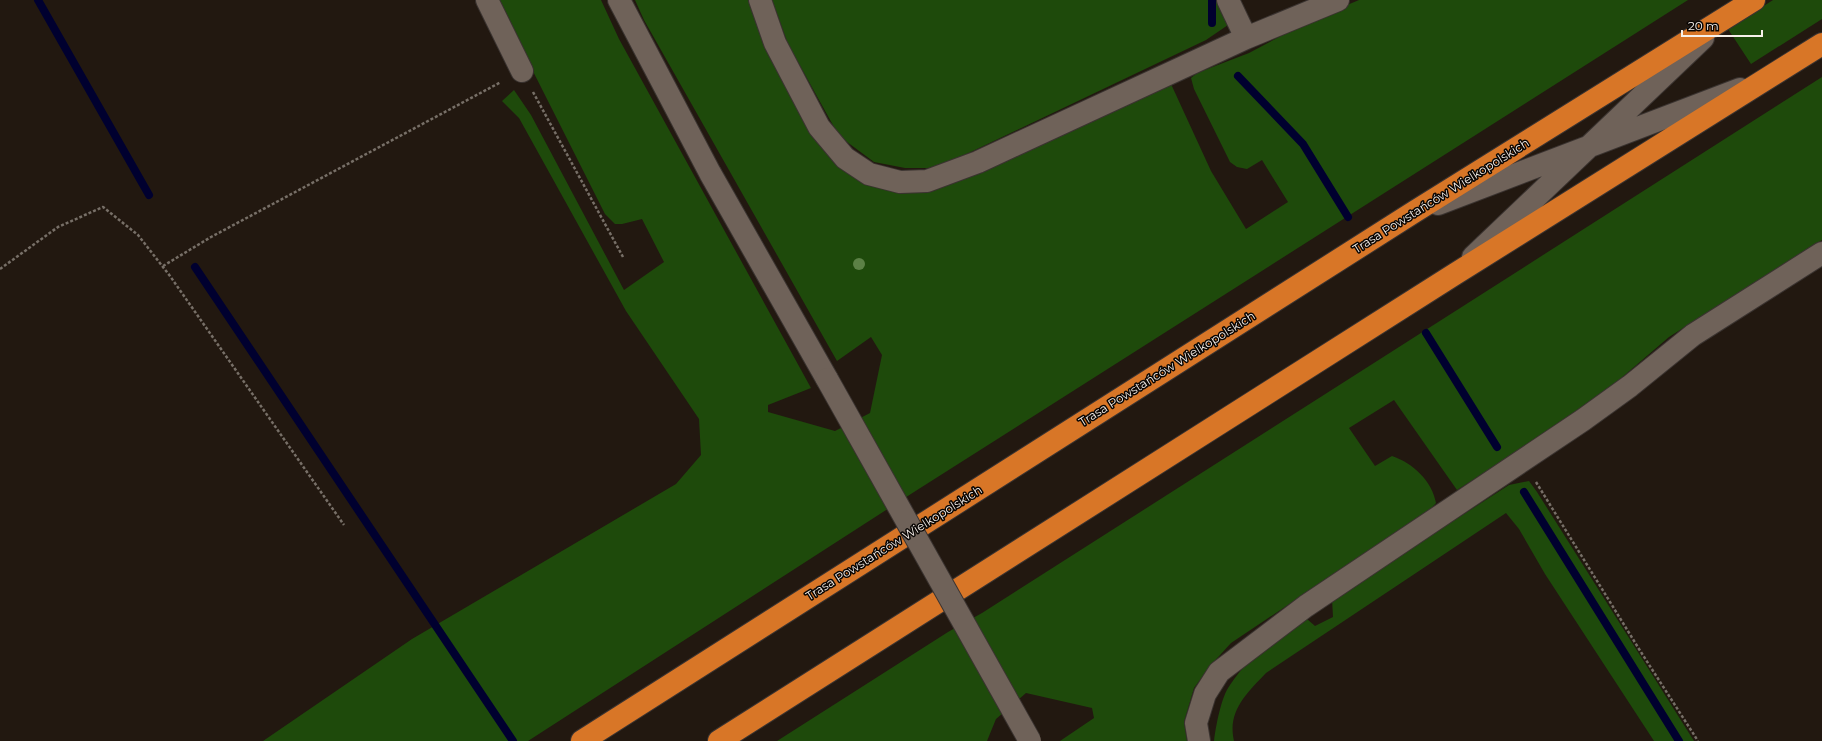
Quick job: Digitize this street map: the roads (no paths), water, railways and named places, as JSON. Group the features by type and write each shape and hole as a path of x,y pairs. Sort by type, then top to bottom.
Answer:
{"highway":[{"name":"Trasa Powstańców Wielkopolskich","path":"582,741 1414,212 1754,0"},
{"path":"719,741 1455,274 1822,44"}],"street":[{"path":"487,0 522,71"},
{"path":"619,0 710,173 1030,741"},
{"path":"760,0 775,43 820,127 845,158 869,174 900,182 927,181 978,162 1246,38 1338,0"},
{"path":"1228,0 1246,38"},
{"path":"1455,274 1719,22"},
{"path":"1414,212 1762,81"},
{"path":"1199,741 1196,723 1205,694 1219,672 1306,606 1523,462 1630,386 1693,335 1822,253"}],"waterway":[{"path":"38,0 149,195"},
{"path":"1212,0 1212,23"},
{"path":"1238,76 1303,144 1348,217"},
{"path":"195,267 513,741"},
{"path":"1426,333 1497,447"},
{"path":"1524,492 1679,741"}]}
